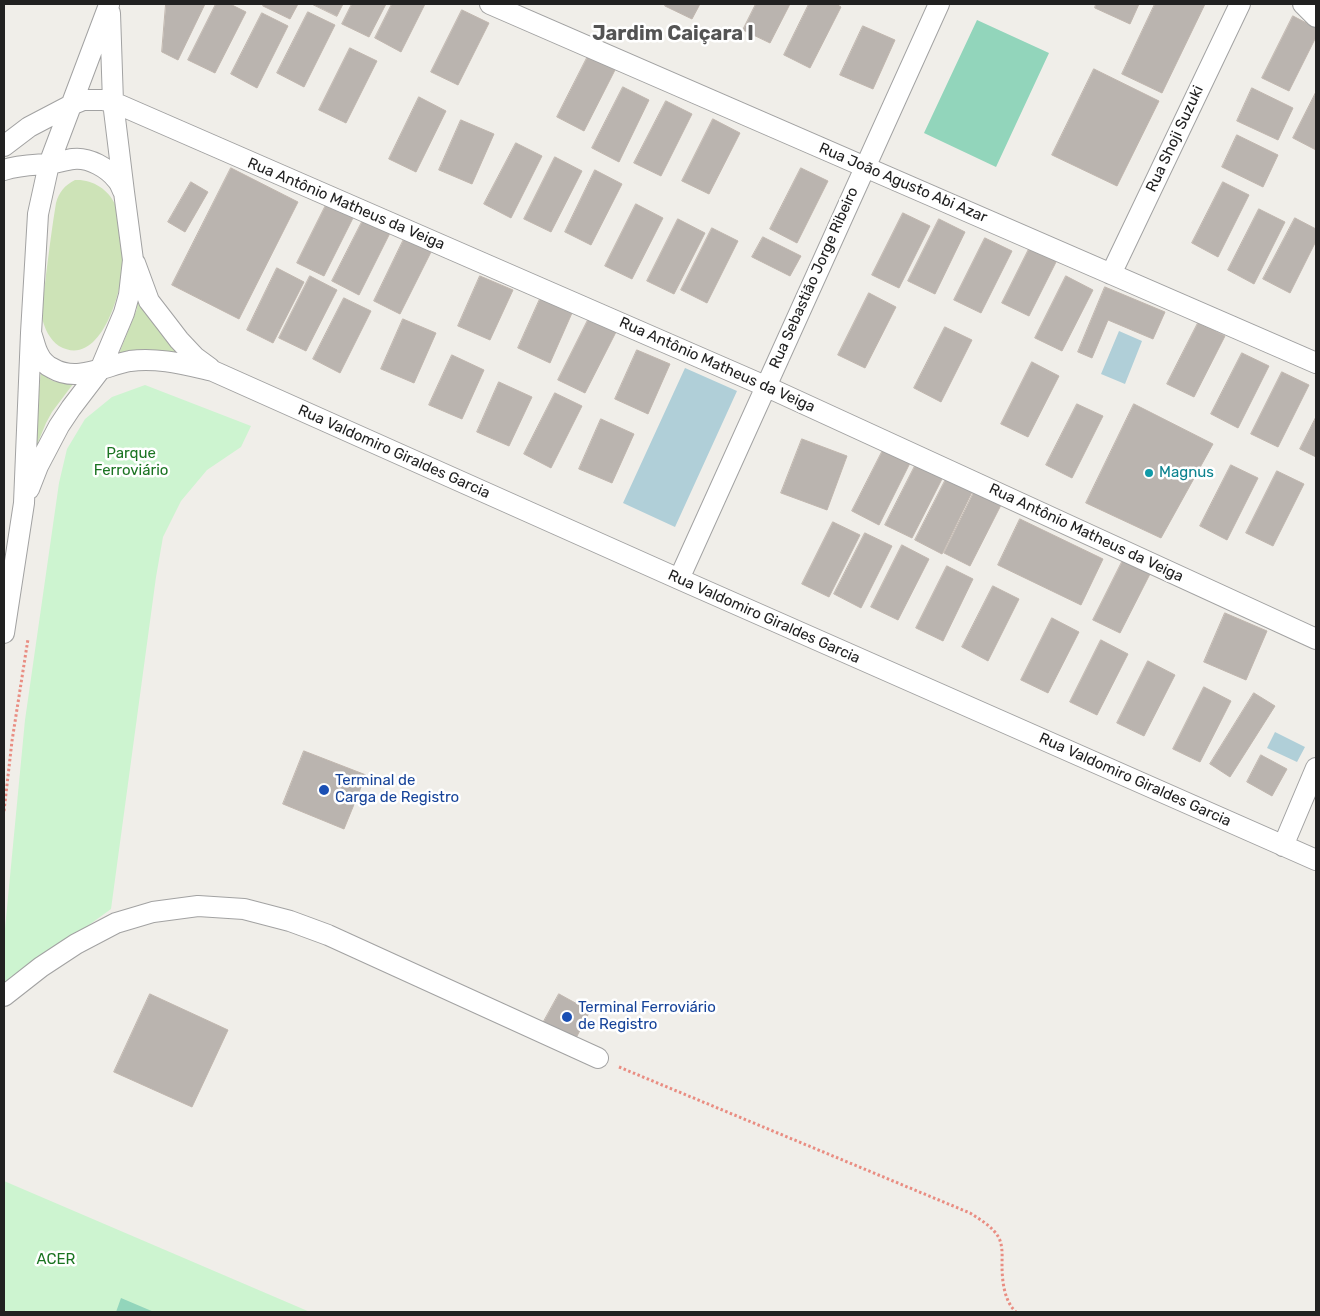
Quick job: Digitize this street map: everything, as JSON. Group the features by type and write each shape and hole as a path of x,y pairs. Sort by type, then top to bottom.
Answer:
{"street":[{"name":"Rua João Agusto Abi Azar","path":"490,4 1316,363"},
{"name":"Rua Sebastião Jorge Ribeiro","path":"679,579 864,166 939,4"},
{"name":"Rua Shoji Suzuki","path":"1111,274 1240,4"},
{"path":"1304,4 1316,17"},
{"path":"24,503 38,466 59,426 100,370 124,313 129,295 134,260 113,102 109,5"},
{"path":"4,633 24,503 38,214 49,164 109,5"},
{"name":"Rua Antônio Matheus da Veiga","path":"4,146 29,127 83,100 93,99 113,102 765,386 1316,638"},
{"path":"4,170 25,165 49,164 74,159 90,162 105,168 118,181 124,192"},
{"name":"Rua Valdomiro Giraldes Garcia","path":"134,260 150,301 166,324 195,357 213,371"},
{"name":"Rua Valdomiro Giraldes Garcia","path":"31,333 39,356 48,366 59,372 71,375 130,362 161,360 213,371 1316,860"},
{"path":"1283,846 1316,768"},
{"path":"4,996 76,944 116,923 153,912 198,906 244,909 290,921 328,935 598,1058"}],"path":[{"path":"4,811 12,741 28,636"},
{"path":"598,1058 970,1213 990,1226 998,1237 1002,1246 1005,1290 1012,1309 1016,1312"}],"green space":[{"path":"977,20 1049,53 996,167 924,133"},
{"path":"75,180 87,181 99,186 112,199 117,210 123,257 119,289 107,323 98,337 87,347 74,350 59,346 53,340 44,325 42,312 56,203 63,189"},
{"path":"138,297 189,359 118,356 137,309"},
{"path":"41,371 53,381 65,382 76,380 52,412 32,457"},
{"name":"Parque Ferroviário","path":"145,385 251,426 241,447 207,470 181,501 163,537 111,909 4,987 4,939 25,720 59,483 67,449 85,419 112,397"},
{"name":"ACER","path":"4,1181 310,1312 4,1312"},
{"path":"121,1298 154,1312 116,1312"}],"water":[{"path":"1119,331 1142,341 1125,384 1101,374"},
{"path":"685,368 737,391 675,527 623,503"},
{"path":"1275,732 1305,747 1297,762 1267,748"}],"building":[{"path":"166,4 205,4 178,60 162,52"},
{"path":"216,4 230,4 246,12 215,73 188,60"},
{"path":"264,4 298,4 290,19 263,6"},
{"path":"312,4 343,4 337,16"},
{"path":"352,4 386,4 369,37 342,24"},
{"path":"392,4 425,4 401,52 375,38"},
{"path":"666,4 700,4 692,19 665,6"},
{"path":"756,4 790,4 770,43 743,30"},
{"path":"809,4 836,4 841,7 810,68 784,55"},
{"path":"1096,4 1139,4 1130,24 1095,8"},
{"path":"1155,4 1205,4 1162,93 1122,74"},
{"path":"462,10 489,23 458,85 431,72"},
{"path":"308,12 335,25 304,87 277,73"},
{"path":"262,13 288,26 257,88 231,74"},
{"path":"1293,16 1316,28 1316,37 1289,91 1262,78"},
{"path":"863,26 895,40 873,89 840,75"},
{"path":"350,48 377,61 346,123 319,110"},
{"path":"588,56 615,70 584,131 557,117"},
{"path":"1094,69 1159,101 1117,186 1052,155"},
{"path":"623,87 649,100 619,162 592,148"},
{"path":"1252,88 1293,108 1278,140 1237,121"},
{"path":"1316,92 1316,150 1293,138"},
{"path":"419,97 446,111 416,172 389,159"},
{"path":"666,101 692,114 661,176 634,163"},
{"path":"713,119 740,133 709,194 682,181"},
{"path":"461,120 494,134 472,184 439,170"},
{"path":"1237,135 1278,155 1263,187 1222,167"},
{"path":"516,143 542,156 511,218 484,204"},
{"path":"555,157 582,171 551,232 524,219"},
{"path":"231,168 298,202 239,319 172,285"},
{"path":"801,168 828,181 797,243 770,229"},
{"path":"595,170 622,184 591,245 565,232"},
{"path":"191,182 208,192 185,232 168,222"},
{"path":"1223,182 1249,195 1218,257 1192,243"},
{"path":"328,201 355,214 324,276 297,263"},
{"path":"636,204 663,218 632,279 605,266"},
{"path":"1259,209 1285,222 1254,284 1228,270"},
{"path":"903,213 930,226 899,288 872,275"},
{"path":"1295,218 1316,229 1316,241 1290,293 1263,279"},
{"path":"678,219 705,233 674,294 647,281"},
{"path":"939,219 965,232 935,294 908,281"},
{"path":"363,220 390,233 359,295 332,281"},
{"path":"712,228 738,241 707,303 681,290"},
{"path":"763,237 801,256 790,276 752,257"},
{"path":"985,238 1012,251 981,313 954,300"},
{"path":"404,239 431,252 400,314 374,301"},
{"path":"1033,241 1060,254 1029,316 1002,303"},
{"path":"277,268 304,282 273,343 247,330"},
{"path":"310,276 337,290 306,351 279,338"},
{"path":"480,276 513,290 490,340 458,326"},
{"path":"1066,276 1093,290 1062,351 1035,338"},
{"path":"1105,287 1165,312 1153,339 1108,320 1092,358 1078,352"},
{"path":"869,293 896,307 865,368 838,355"},
{"path":"344,298 371,311 340,373 313,359"},
{"path":"540,299 572,313 550,363 518,348"},
{"path":"589,318 616,332 585,393 558,380"},
{"path":"403,319 436,333 414,383 381,369"},
{"path":"1198,323 1225,336 1194,397 1167,384"},
{"path":"945,327 972,340 941,402 914,388"},
{"path":"637,350 670,364 648,414 615,399"},
{"path":"1242,353 1269,366 1238,428 1211,414"},
{"path":"452,355 484,370 462,419 429,405"},
{"path":"1032,362 1059,376 1028,437 1001,424"},
{"path":"1282,372 1309,385 1278,447 1251,434"},
{"path":"499,382 532,397 509,446 477,432"},
{"path":"555,393 582,406 551,468 524,454"},
{"path":"1077,404 1103,416 1072,478 1046,465"},
{"name":"Magnus","path":"1134,404 1213,444 1161,538 1086,503"},
{"path":"1316,417 1316,457 1300,449"},
{"path":"601,419 634,434 612,483 579,469"},
{"path":"802,439 847,456 827,510 781,493"},
{"path":"883,450 910,463 879,525 852,511"},
{"path":"916,464 943,477 912,538 885,525"},
{"path":"1231,465 1258,478 1227,540 1200,526"},
{"path":"1277,471 1304,484 1273,546 1246,533"},
{"path":"946,479 972,492 942,554 915,540"},
{"path":"974,492 1001,505 970,566 944,553"},
{"path":"1020,519 1103,559 1081,605 998,565"},
{"path":"833,522 860,535 829,597 802,584"},
{"path":"865,533 892,546 861,608 834,594"},
{"path":"902,545 929,559 898,620 871,607"},
{"path":"1124,558 1151,572 1120,633 1093,620"},
{"path":"947,566 973,579 943,641 916,628"},
{"path":"993,586 1019,599 988,661 962,647"},
{"path":"1225,613 1267,631 1246,680 1204,662"},
{"path":"1052,618 1079,632 1048,693 1021,680"},
{"path":"1101,640 1128,654 1097,715 1070,702"},
{"path":"1148,661 1175,675 1144,736 1117,723"},
{"path":"1204,687 1231,701 1200,762 1173,749"},
{"path":"1254,693 1275,706 1230,777 1210,764"},
{"name":"Terminal de Carga de Registro","path":"304,751 366,775 344,829 283,804"},
{"path":"1261,755 1287,769 1272,796 1247,782"},
{"path":"150,994 228,1030 192,1107 114,1072"},
{"name":"Terminal Ferroviário de Registro","path":"559,994 590,1011 575,1040 543,1023"}],"place":[{"name":"Magnus","path":"1149,473"},
{"name":"Terminal de Carga de Registro","path":"324,790"},
{"name":"Terminal Ferroviário de Registro","path":"567,1017"}],"district":[{"name":"Jardim Caiçara I","path":"673,34"}]}
